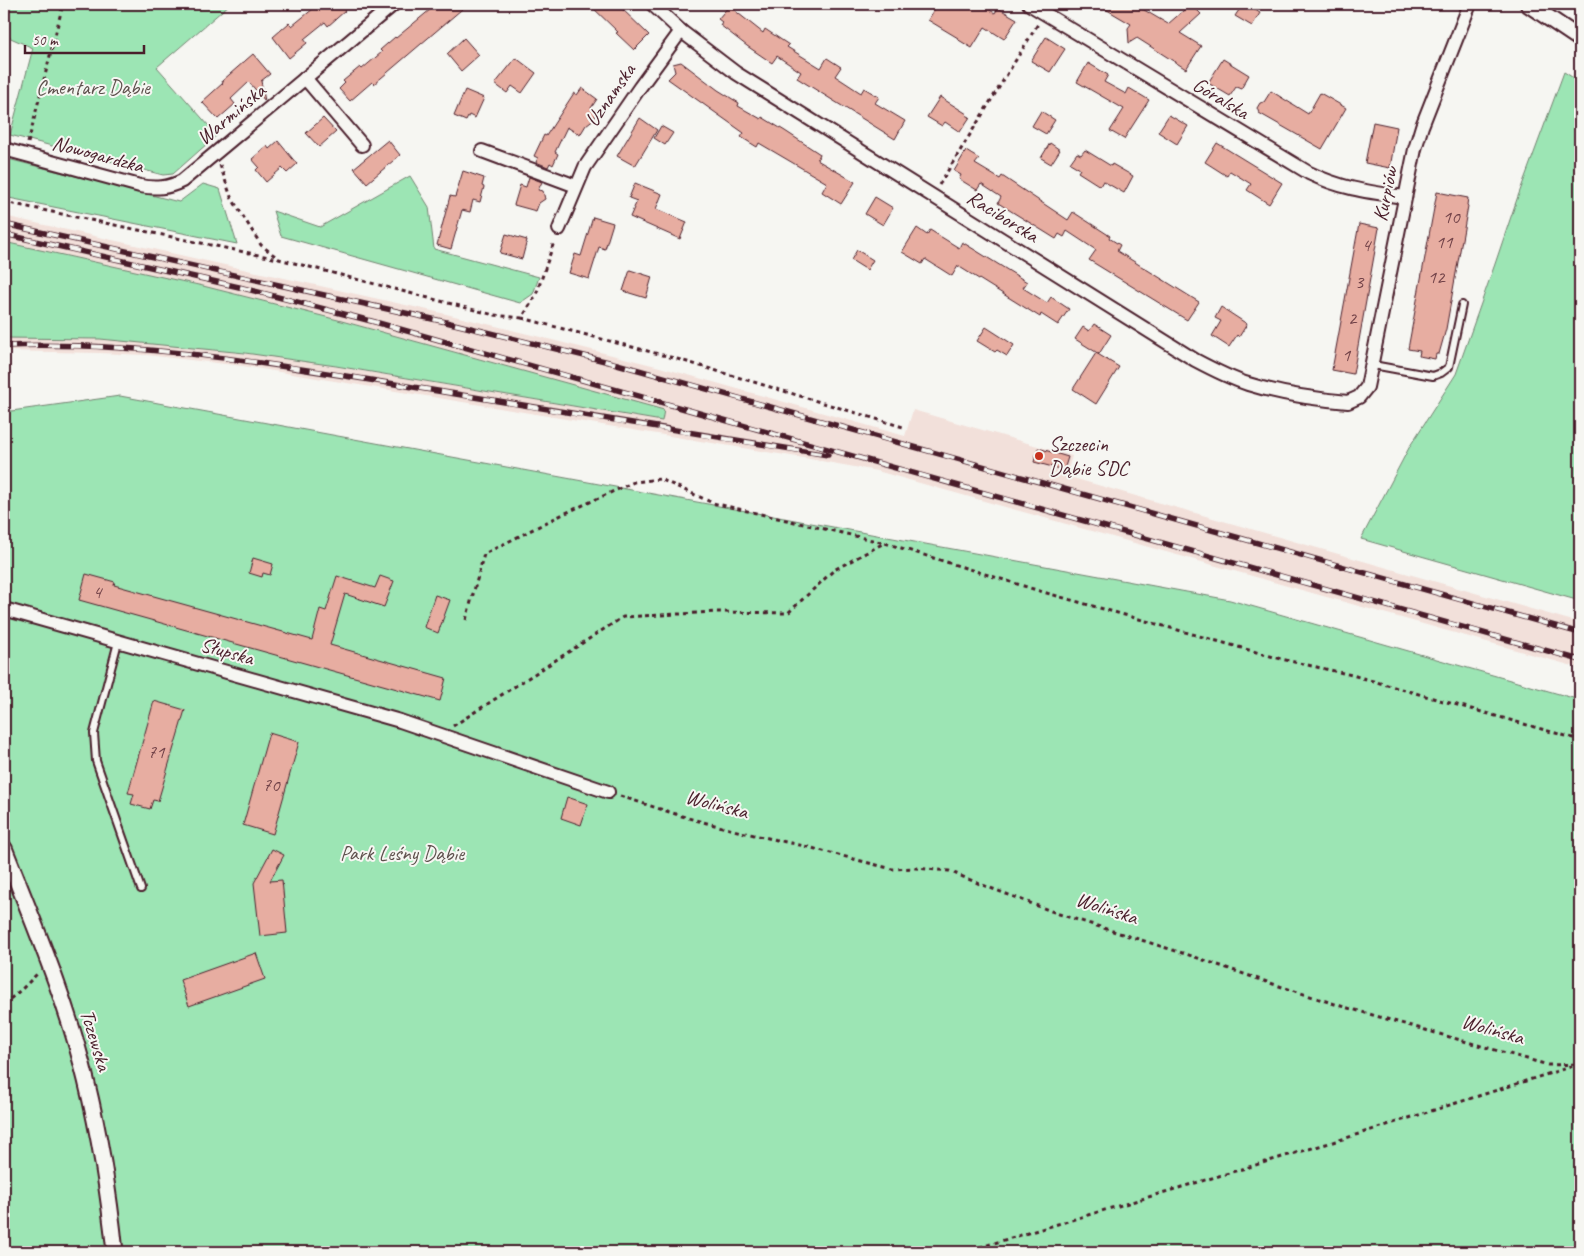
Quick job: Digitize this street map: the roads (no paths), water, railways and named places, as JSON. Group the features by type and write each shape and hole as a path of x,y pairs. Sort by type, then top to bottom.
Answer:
{"street":[{"name":"Warmińska","path":"182,181 394,4"},
{"name":"Raciborska","path":"652,4 681,31 736,73 1156,337 1221,374 1247,384 1299,396 1348,402 1358,398"},
{"name":"Góralska","path":"1029,4 1309,174 1328,183 1348,189 1404,197"},
{"name":"Kurpiów","path":"1358,398 1367,386 1373,365 1404,197 1422,126 1470,4"},
{"path":"1536,6 1580,39"},
{"name":"Uznamska","path":"559,229 584,167 681,31"},
{"path":"305,78 362,145"},
{"name":"Nowogardzka","path":"4,149 154,189 170,187 182,181"},
{"path":"482,151 576,186"},
{"name":"Słupska","path":"4,609 400,721 608,792"},
{"name":"Tczewska","path":"4,848 49,964 75,1040 96,1120 115,1252"}],"lane":[{"path":"1373,365 1433,376 1441,373 1449,367 1462,306"},
{"path":"118,642 94,733 96,761 141,889"}],"railway":[{"path":"4,224 446,322 617,364 1580,633"},
{"path":"4,234 239,287 375,322 1580,660"},
{"path":"4,346 55,345 105,347 256,362 828,455"}],"place":[{"name":"Szczecin Dąbie SDC","path":"1039,456"}],"park label":[{"name":"Cmentarz Dąbie","path":"93,87"},
{"name":"Park Leśny Dąbie","path":"402,853"}]}
